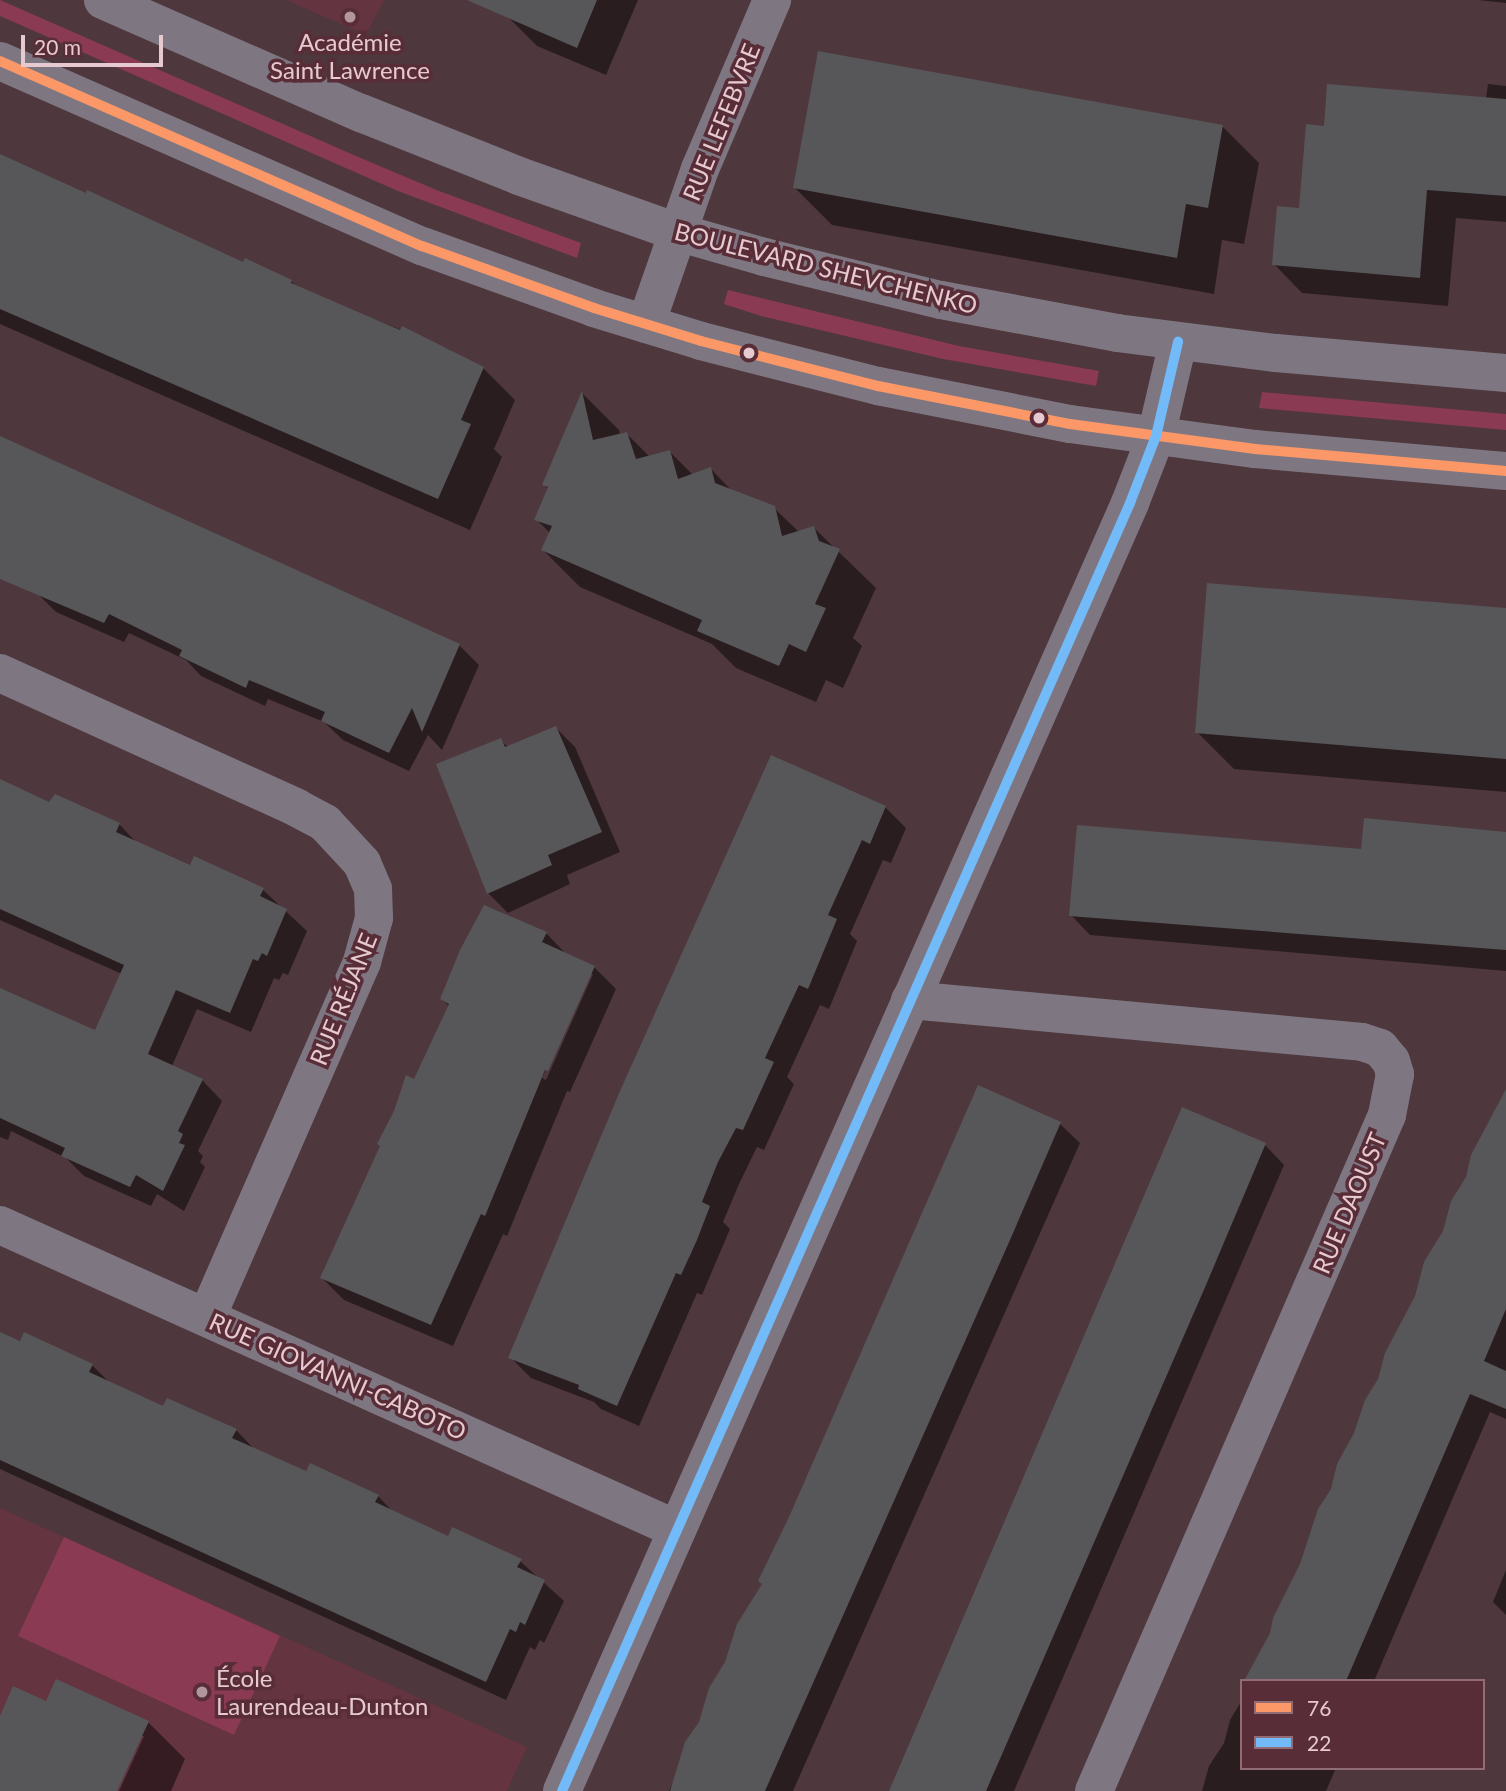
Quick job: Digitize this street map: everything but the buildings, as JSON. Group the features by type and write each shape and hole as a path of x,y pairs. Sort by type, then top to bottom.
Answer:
{"street":[{"name":"BOULEVARD SHEVCHENKO","path":"103,0 445,147 677,232 861,282 1017,315 1178,342 1506,373"},
{"name":"RUE LEFEBVRE","path":"646,324 699,169 772,0"},
{"path":"0,61 422,246 646,324 878,386 1070,424 1255,449 1506,471"},
{"path":"562,1791 1130,503 1156,436 1178,342"},
{"name":"RUE RÉJANE","path":"0,673 315,818 346,843 362,863 373,889 374,918 362,962 207,1316"},
{"name":"RUE DAOUST","path":"910,1000 1362,1042 1380,1048 1391,1061 1395,1074 1387,1115 1094,1791"},
{"name":"RUE GIOVANNI-CABOTO","path":"0,1225 676,1529"}],"shaded area":[{"path":"0,0 439,191 581,243 577,258 398,191 0,16"},
{"name":"Académie Saint Lawrence","path":"286,0 384,0 366,35"},
{"path":"728,290 959,346 1099,371 1096,386 943,359 761,316 724,304"},
{"path":"1262,392 1506,414 1506,430 1259,408"},
{"name":"École Laurendeau-Dunton","path":"0,1508 527,1747 507,1791 0,1791"},
{"path":"64,1537 280,1636 234,1735 18,1636"}],"transit line":[{"name":"76","path":"0,61 422,246 594,308 701,341 878,386 1070,424 1255,449 1506,471"},
{"name":"22","path":"562,1791 1130,503 1156,436 1178,342"}],"place":[{"name":"Académie Saint Lawrence","path":"350,17"},
{"name":"École Laurendeau-Dunton","path":"202,1692"}]}
